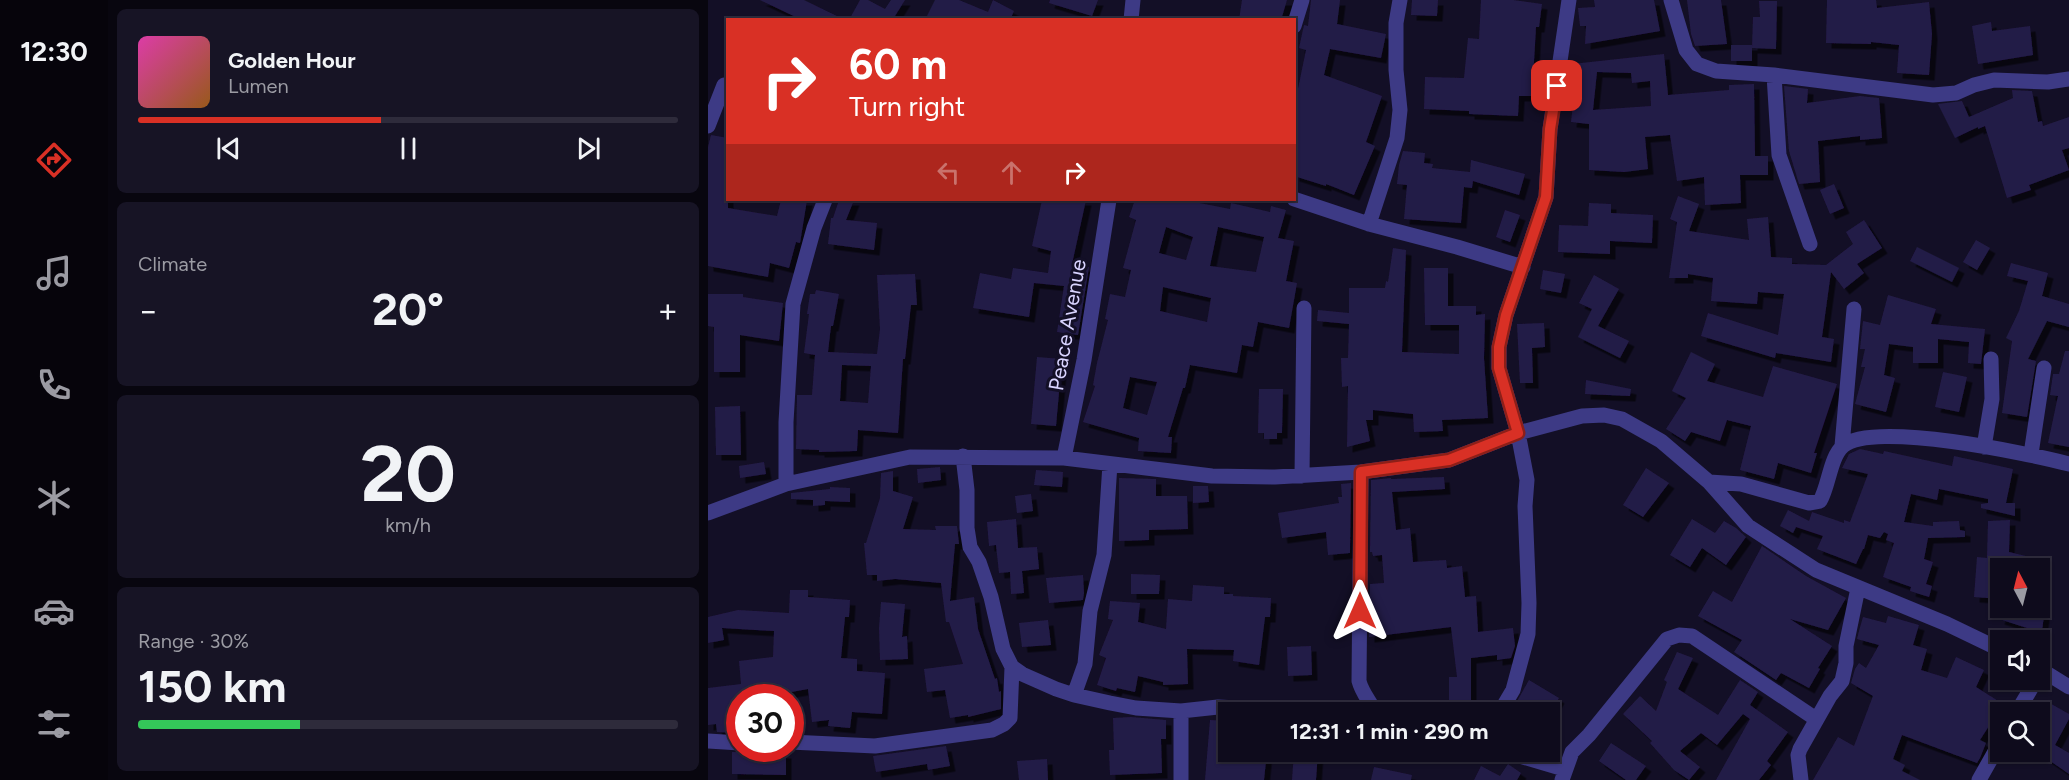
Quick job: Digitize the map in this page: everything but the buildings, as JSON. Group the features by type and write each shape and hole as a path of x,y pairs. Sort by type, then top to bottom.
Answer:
{"street":[{"path":"1131,18 1133,0"},
{"path":"1296,20 1302,0"},
{"path":"1369,224 1397,138 1400,111 1395,23 1400,0"},
{"path":"1506,702 1513,690 1528,634 1525,507 1527,480 1518,433 1499,368 1499,347 1506,315 1546,197 1550,129 1569,0"},
{"path":"1671,0 1686,50 1697,64 1716,71 1774,75 1933,95 1956,93 1994,80 2048,82 2069,79"},
{"path":"1774,75 1779,154 1810,244"},
{"path":"708,126 724,85"},
{"path":"1296,200 1369,224 1523,267"},
{"path":"786,484 786,422 793,304 814,228 825,201"},
{"name":"Peace Avenue","path":"1064,458 1084,360 1109,201"},
{"path":"1302,476 1304,308"},
{"path":"1709,482 1741,484 1809,503 1820,501 1825,492 1834,460 1842,446 1854,309"},
{"path":"1984,447 1992,399 1992,359"},
{"path":"2031,454 2044,368"},
{"path":"708,513 786,484 910,458 963,456 1064,458 1212,476 1302,476 1361,472 1449,460 1518,433 1582,416 1604,415 1622,419 1661,441 1709,482 1748,526 1815,570 1947,624 1990,645"},
{"path":"1842,446 1858,438 1908,436 2031,454 2069,464"},
{"path":"963,456 970,547 979,562 991,597 1003,649 1012,667 1022,674 1074,695 1136,708 1181,711 1218,707"},
{"path":"1074,695 1085,664 1090,611 1104,555 1110,464"},
{"path":"1361,472 1359,681 1362,690 1371,702"},
{"path":"1801,780 1798,755 1815,719 1842,681 1846,663 1846,646 1858,588"},
{"path":"1532,762 1563,774 1572,752 1589,735 1667,639 1679,635 1692,636 1815,719"},
{"path":"804,743 875,746 992,730 1010,718 1012,667"},
{"path":"2050,678 2069,687"},
{"path":"1181,711 1181,780"},
{"path":"708,741 726,742"},
{"path":"1979,780 1990,760"}],"route":[{"path":"1360,611 1361,472 1449,460 1518,433 1499,368 1499,347 1506,315 1546,197 1550,129 1557,86"}]}
